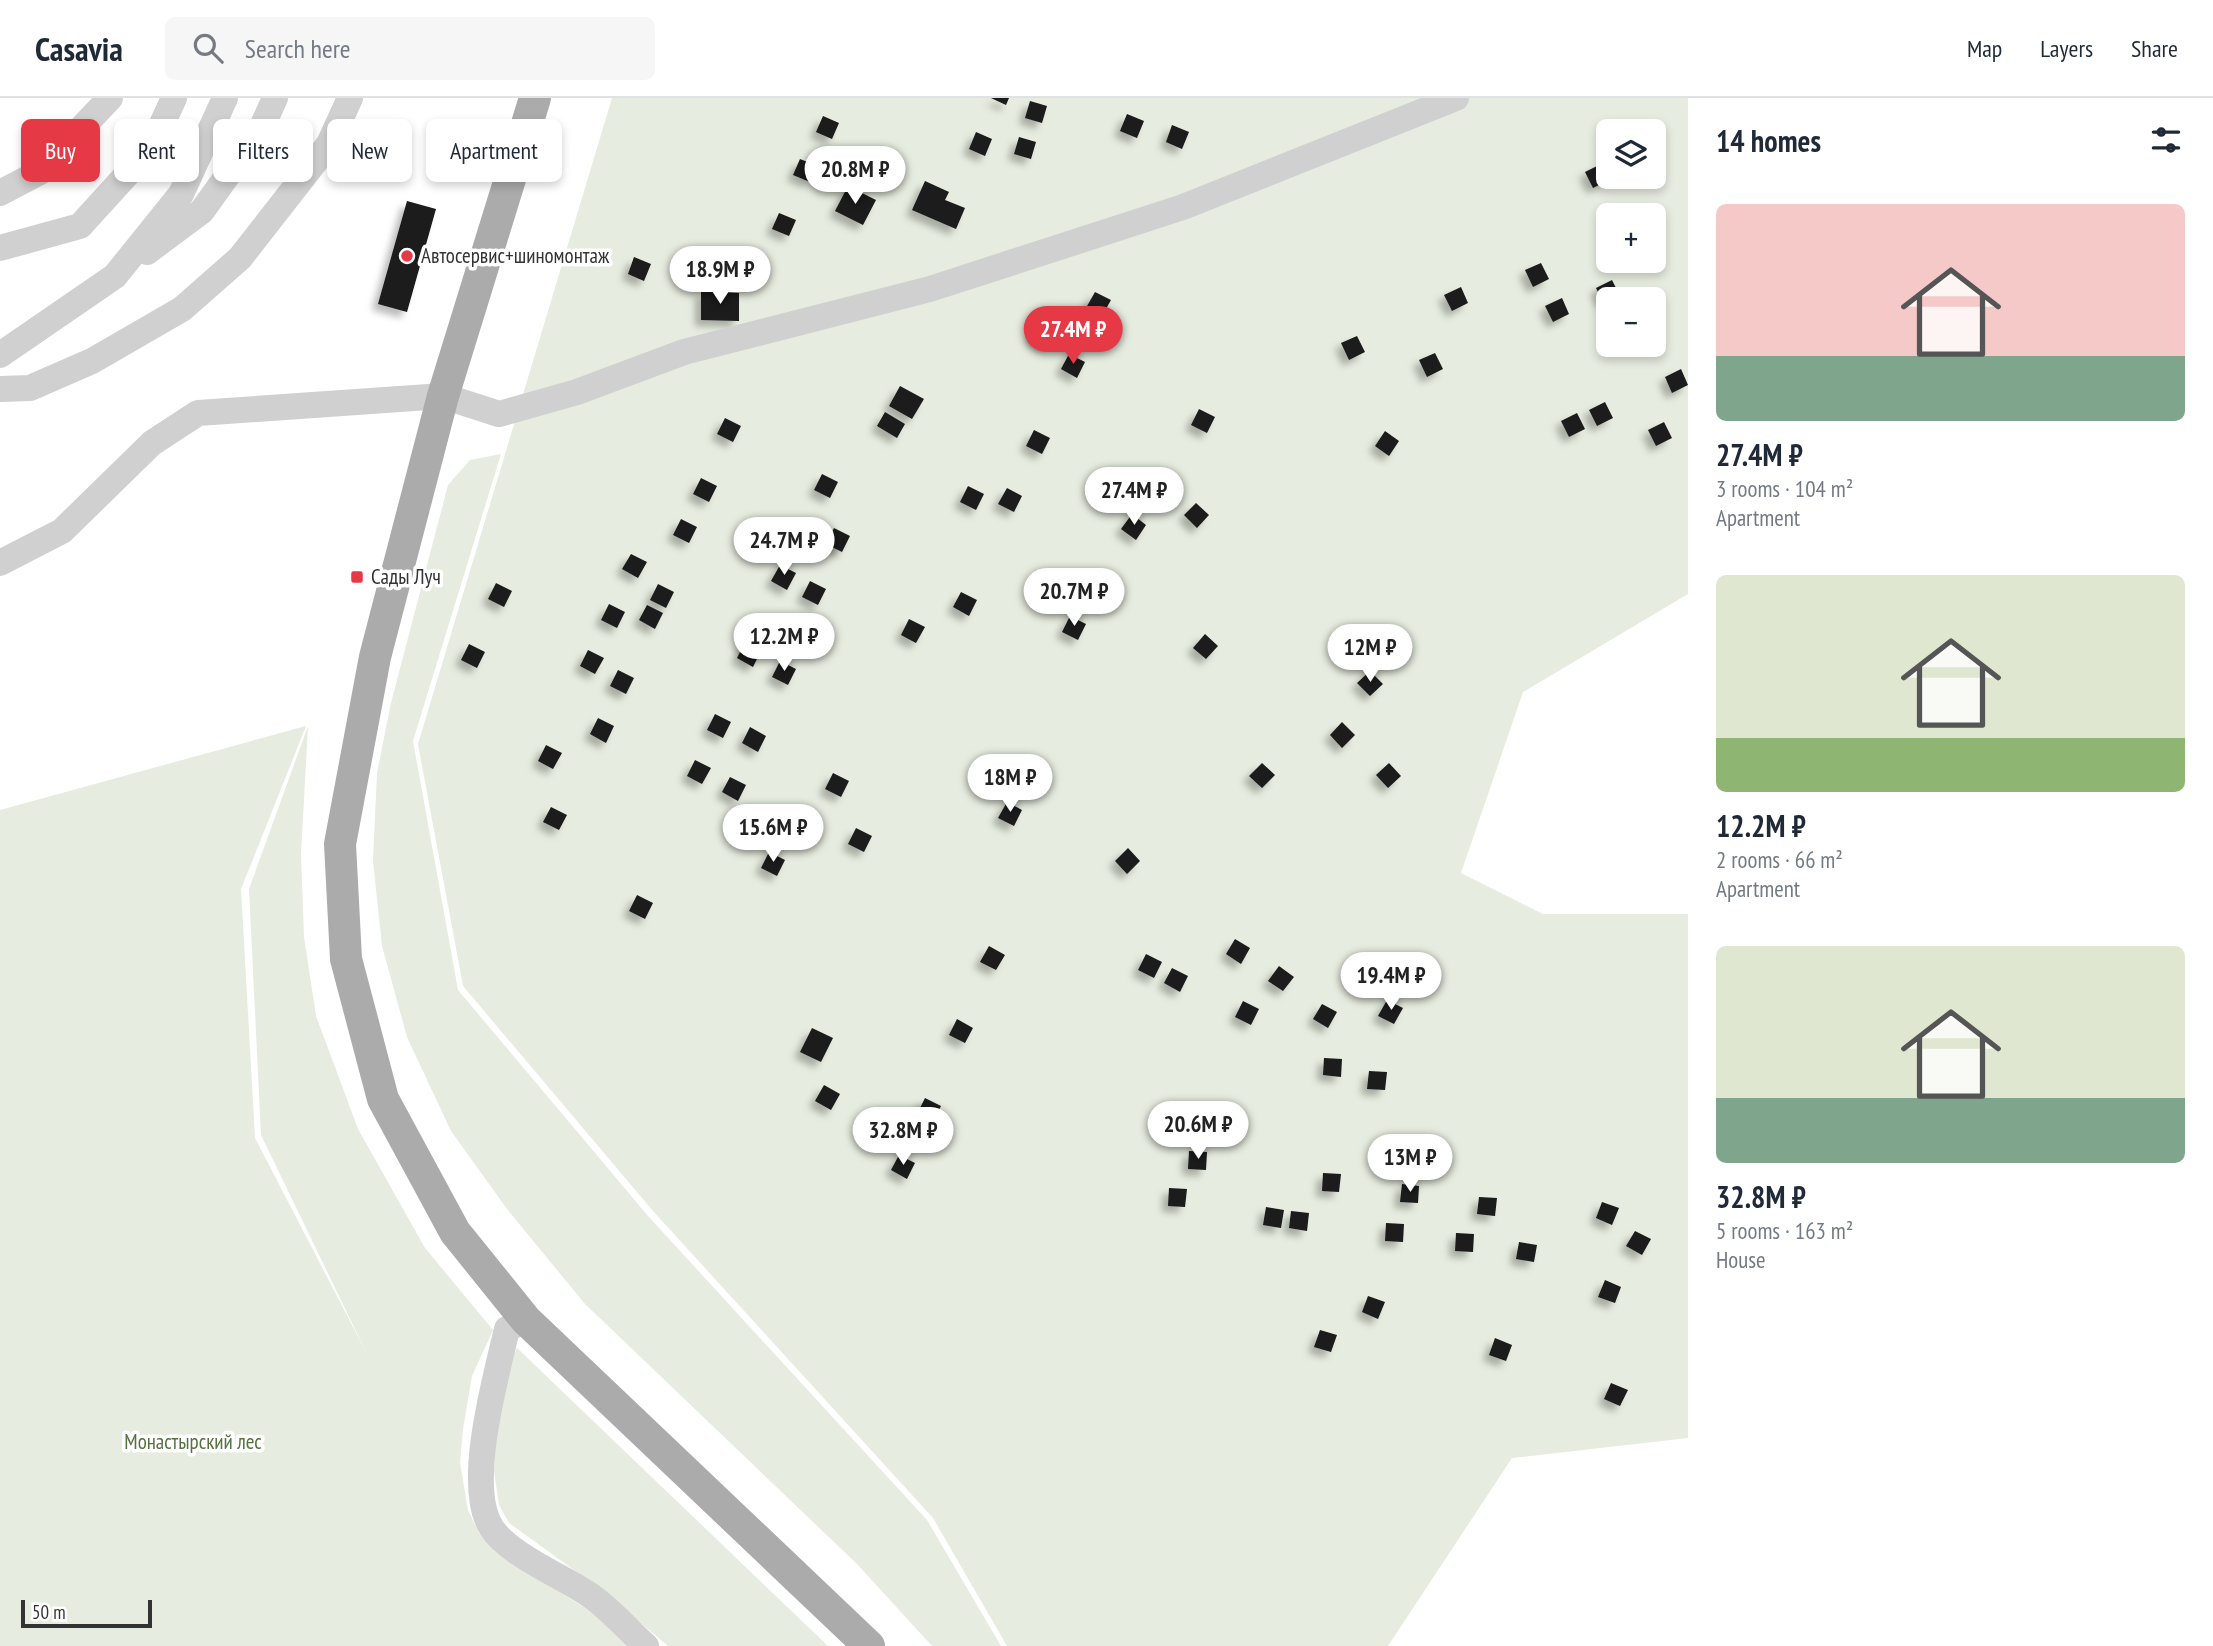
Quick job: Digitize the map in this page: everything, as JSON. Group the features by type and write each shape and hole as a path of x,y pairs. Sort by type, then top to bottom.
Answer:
{"main road":[{"path":"535,98 443,396 375,657 340,844 346,959 383,1098 455,1232 526,1320 869,1646"}],"lane":[{"path":"0,193 40,172 110,98"},
{"path":"0,248 80,226 151,148 174,98"},
{"path":"115,276 181,194 225,98"},
{"path":"0,355 115,276 202,211 262,127 275,98"},
{"path":"0,390 30,388 92,361 182,309 240,258 330,144 350,98"},
{"path":"0,563 62,531 152,443 198,414 443,396 499,414 577,391 684,352 930,289 1183,207 1456,98"},
{"path":"526,1320 507,1329 485,1436 481,1467 482,1507 492,1529 515,1550 592,1597 646,1646"}],"green space":[{"path":"612,98 1688,98 1688,594 1523,692 1461,873 1543,914 1688,914 1688,1438 1512,1458 1388,1646 1007,1646 933,1518 653,1211 463,986 418,744"},
{"path":"501,454 413,741 458,990 648,1216 927,1520 1001,1646 932,1646 857,1564 585,1304 507,1209 451,1131 407,1037 382,946 373,861 377,773 391,703 448,485 470,460"},
{"name":"Монастырский лес","path":"306,726 241,889 255,1138 366,1352 261,1135 249,889 308,726 301,854 304,937 316,1016 358,1129 425,1248 493,1330 472,1376 463,1429 460,1462 468,1510 479,1533 503,1557 582,1606 636,1646 0,1646 0,810"},
{"path":"517,1348 828,1646 668,1646 603,1591 509,1523 499,1505 494,1471 505,1370"}],"building":[{"path":"991,98 1009,98 1006,105"},
{"path":"1030,101 1047,106 1042,123 1025,118"},
{"path":"1127,114 1144,121 1137,138 1120,131"},
{"path":"823,116 839,123 832,139 816,132"},
{"path":"1172,125 1189,132 1182,149 1166,142"},
{"path":"976,132 992,139 985,156 969,149"},
{"path":"1019,137 1036,142 1031,159 1014,154"},
{"path":"800,159 817,166 810,182 793,175"},
{"path":"1596,166 1596,186 1593,188 1585,172"},
{"path":"925,181 949,192 945,200 965,208 956,229 912,210"},
{"path":"848,186 876,200 863,225 835,211"},
{"name":"Автосервис+шиномонтаж","path":"407,201 436,209 407,312 378,304"},
{"path":"779,213 796,220 789,236 772,229"},
{"path":"634,257 651,264 644,281 628,274"},
{"path":"1541,263 1549,279 1533,287 1525,270"},
{"path":"1612,280 1616,287 1598,287"},
{"path":"1461,287 1468,303 1452,311 1444,295"},
{"path":"701,291 739,293 739,321 701,320"},
{"path":"1095,292 1111,300 1102,316 1086,308"},
{"path":"1562,298 1569,314 1553,322 1545,306"},
{"path":"1040,322 1056,330 1048,346 1032,338"},
{"path":"1357,336 1365,352 1349,360 1341,343"},
{"path":"1435,353 1443,369 1427,377 1419,360"},
{"path":"1069,354 1085,362 1077,378 1061,369"},
{"path":"1681,369 1688,385 1672,393 1665,377"},
{"path":"900,386 924,399 912,419 889,406"},
{"path":"1605,402 1613,418 1597,426 1589,410"},
{"path":"1199,409 1215,417 1207,433 1191,425"},
{"path":"885,412 905,424 897,438 877,426"},
{"path":"1577,413 1585,429 1569,437 1561,421"},
{"path":"725,418 741,426 733,442 717,434"},
{"path":"1664,422 1672,438 1656,446 1648,430"},
{"path":"1034,430 1050,438 1042,454 1026,446"},
{"path":"1385,431 1399,441 1389,456 1375,446"},
{"path":"822,474 838,482 830,498 814,490"},
{"path":"701,478 717,486 709,502 693,494"},
{"path":"968,486 984,494 976,510 960,502"},
{"path":"1007,488 1022,496 1014,512 998,504"},
{"path":"1196,503 1209,515 1197,528 1184,515"},
{"path":"1132,514 1146,525 1136,540 1121,529"},
{"path":"681,519 697,527 689,543 673,535"},
{"path":"834,528 850,536 842,552 826,544"},
{"path":"631,554 647,562 638,578 622,569"},
{"path":"780,565 796,573 787,590 771,581"},
{"path":"1094,571 1110,580 1101,596 1085,587"},
{"path":"810,581 826,589 818,605 802,597"},
{"path":"496,583 512,591 504,607 488,599"},
{"path":"658,584 674,592 666,608 650,600"},
{"path":"961,592 977,600 969,616 953,607"},
{"path":"609,604 625,612 617,628 601,620"},
{"path":"647,605 663,613 655,629 639,620"},
{"path":"1070,616 1086,624 1078,640 1062,632"},
{"path":"909,619 925,627 916,643 901,635"},
{"path":"1205,634 1218,646 1206,659 1193,648"},
{"path":"745,642 761,651 753,667 737,658"},
{"path":"469,644 485,652 477,668 461,660"},
{"path":"588,650 604,658 595,674 580,666"},
{"path":"780,661 796,669 788,685 772,677"},
{"path":"618,670 634,678 626,694 610,686"},
{"path":"1370,671 1383,684 1370,696 1357,683"},
{"path":"715,714 731,722 723,738 707,730"},
{"path":"598,718 614,726 606,743 590,734"},
{"path":"1342,722 1355,735 1342,748 1330,735"},
{"path":"750,727 766,736 758,752 742,743"},
{"path":"546,745 562,753 553,769 538,761"},
{"path":"695,760 711,768 702,784 687,776"},
{"path":"1262,763 1275,775 1262,788 1249,776"},
{"path":"1389,763 1401,776 1388,788 1376,775"},
{"path":"833,773 849,781 841,797 825,789"},
{"path":"730,777 746,785 738,801 722,792"},
{"path":"1007,802 1022,810 1014,826 998,818"},
{"path":"551,807 567,815 559,830 543,822"},
{"path":"856,828 872,836 864,852 848,844"},
{"path":"1128,848 1140,861 1127,874 1115,861"},
{"path":"769,852 785,860 777,876 761,868"},
{"path":"637,895 653,903 645,919 629,911"},
{"path":"1235,939 1250,948 1241,964 1226,954"},
{"path":"989,946 1005,955 996,970 980,962"},
{"path":"1146,954 1162,962 1154,978 1138,970"},
{"path":"1279,966 1294,977 1283,991 1268,981"},
{"path":"1172,968 1188,976 1180,992 1164,983"},
{"path":"1387,1000 1403,1008 1394,1024 1378,1016"},
{"path":"1243,1001 1259,1009 1251,1025 1235,1017"},
{"path":"1322,1004 1337,1012 1328,1028 1313,1019"},
{"path":"957,1019 973,1028 965,1043 949,1035"},
{"path":"812,1028 833,1038 821,1062 800,1052"},
{"path":"1324,1058 1342,1059 1341,1077 1323,1075"},
{"path":"1369,1071 1387,1072 1385,1090 1367,1089"},
{"path":"824,1085 840,1094 831,1110 815,1101"},
{"path":"925,1098 941,1106 933,1122 917,1114"},
{"path":"1189,1151 1207,1152 1206,1170 1188,1169"},
{"path":"899,1155 915,1163 907,1179 891,1170"},
{"path":"1323,1173 1341,1174 1339,1192 1322,1191"},
{"path":"1402,1184 1419,1186 1418,1203 1400,1202"},
{"path":"1169,1188 1187,1189 1185,1207 1168,1206"},
{"path":"1479,1197 1497,1198 1495,1216 1477,1214"},
{"path":"1602,1202 1619,1208 1612,1225 1596,1218"},
{"path":"1266,1207 1284,1210 1281,1228 1263,1225"},
{"path":"1291,1211 1309,1213 1307,1231 1289,1228"},
{"path":"1386,1223 1404,1224 1403,1242 1385,1241"},
{"path":"1635,1231 1651,1239 1642,1255 1626,1246"},
{"path":"1456,1233 1474,1234 1473,1252 1455,1251"},
{"path":"1519,1242 1537,1245 1534,1262 1516,1259"},
{"path":"1605,1280 1621,1287 1615,1303 1598,1297"},
{"path":"1368,1296 1385,1302 1378,1319 1362,1312"},
{"path":"1320,1330 1337,1335 1331,1352 1314,1347"},
{"path":"1495,1338 1512,1345 1506,1361 1489,1355"},
{"path":"1611,1383 1628,1390 1620,1406 1604,1399"}],"place":[{"name":"Автосервис+шиномонтаж","path":"407,256"},
{"name":"Сады Луч","path":"357,577"}]}
